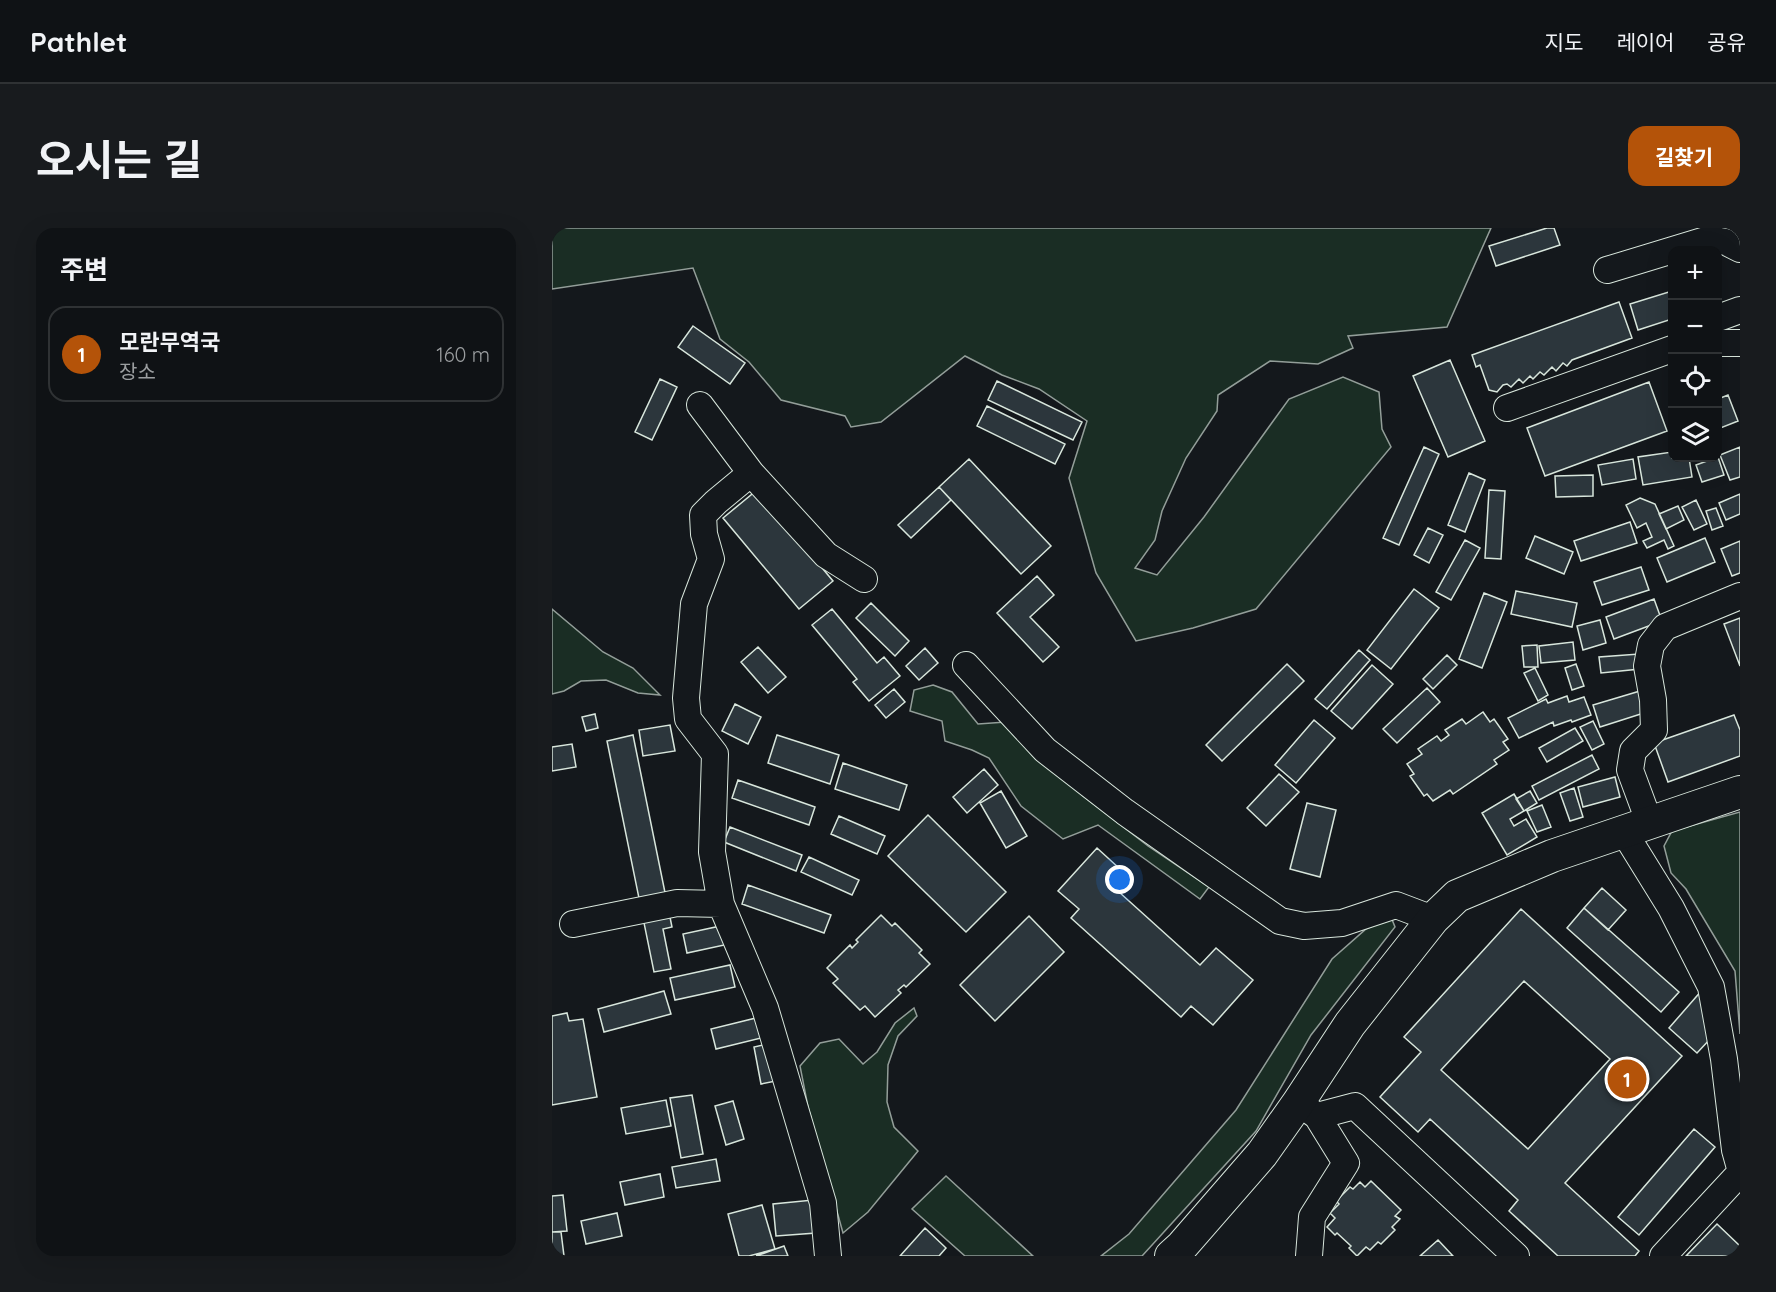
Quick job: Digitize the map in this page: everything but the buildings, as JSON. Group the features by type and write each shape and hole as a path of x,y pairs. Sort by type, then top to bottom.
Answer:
{"main road":[{"path":"1171,1256 1262,1154 1308,1109 1350,1024 1433,919 1457,896 1552,856 1740,792"}],"street":[{"path":"1607,270 1709,239 1726,242 1740,249"},
{"path":"1722,317 1740,310"},
{"path":"1722,343 1740,343"},
{"path":"1507,408 1668,350"},
{"path":"700,405 751,473 826,555 864,579"},
{"path":"751,473 703,515 704,534 711,559 694,604 686,698 688,719 715,754 712,852 721,904 765,1008 823,1203 828,1256"},
{"path":"1740,596 1665,627 1651,645 1647,666 1653,700 1654,730 1633,750 1630,770 1637,828 1671,908 1711,987 1724,1059 1735,1150 1740,1168"},
{"path":"966,664 1045,750 1125,812 1280,921 1305,927 1342,923 1396,905 1433,919"},
{"path":"573,924 677,903 721,904"},
{"path":"1308,1109 1355,1106 1516,1256"},
{"path":"1308,1109 1346,1163 1312,1217 1309,1256"},
{"path":"1663,1256 1740,1173"}],"green space":[{"path":"552,228 1491,228 1447,327 1348,336 1353,348 1318,364 1270,361 1218,395 1217,411 1186,458 1162,511 1155,540 1135,568 1157,575 1204,517 1289,399 1343,377 1379,392 1382,429 1391,447 1256,609 1193,628 1136,641 1096,573 1069,478 1087,421 1039,389 1002,375 965,356 881,422 851,427 845,416 781,400 749,362 720,339 693,268 552,289"},
{"path":"552,609 603,652 633,668 660,695 638,693 606,680 581,681 564,691 552,694"},
{"path":"933,685 952,692 978,724 1006,722 1083,796 1148,846 1209,887 1200,899 1098,825 1063,839 1021,806 989,758 945,741 942,721 910,711 914,690"},
{"path":"1740,812 1740,1034 1735,971 1686,889 1671,873 1664,846 1672,831"},
{"path":"1391,917 1395,927 1311,1035 1256,1131 1142,1256 1101,1256 1129,1234 1236,1110 1332,959 1366,929"},
{"path":"914,1008 917,1016 898,1036 888,1065 887,1102 894,1127 918,1151 868,1212 843,1233 808,1107 800,1066 820,1043 839,1039 863,1064 877,1052 895,1023"},
{"path":"946,1176 1033,1256 965,1256 912,1209"}],"place":[{"name":"모란무역국","path":"1627,1079"}]}
